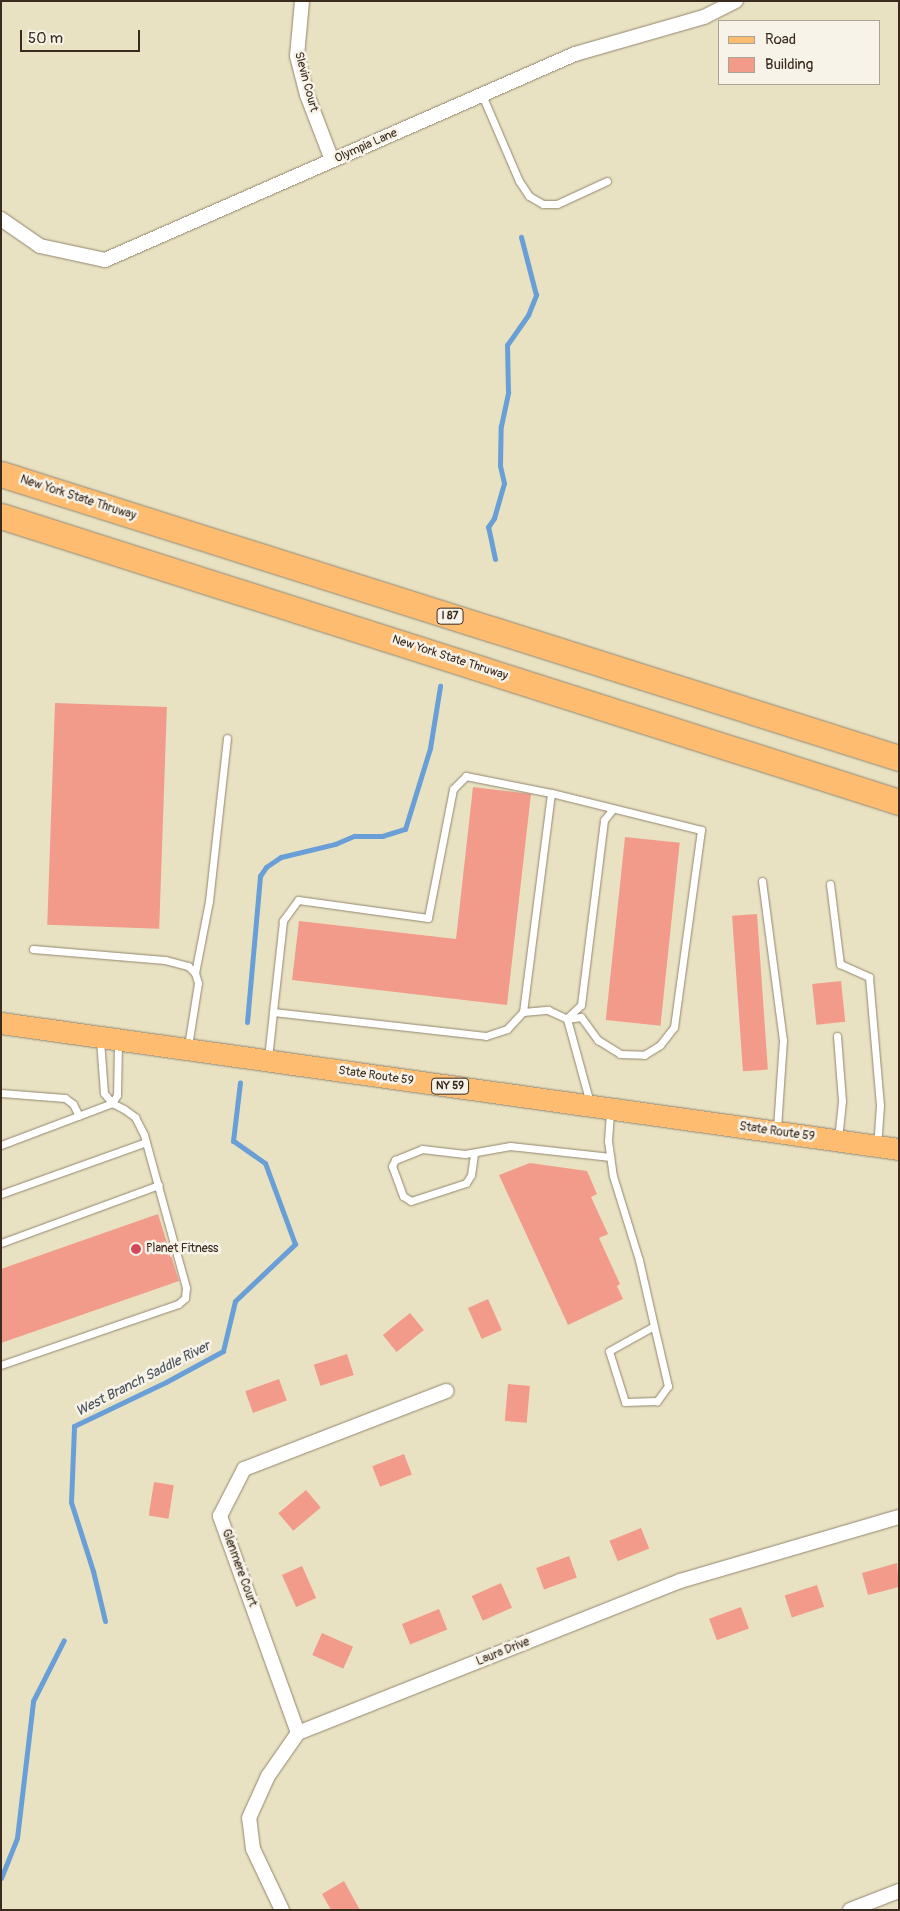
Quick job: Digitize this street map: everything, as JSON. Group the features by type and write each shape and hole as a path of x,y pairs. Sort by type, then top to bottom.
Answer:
{"highway":[{"name":"New York State Thruway","path":"1,474 899,758"},
{"name":"New York State Thruway","path":"1,516 899,802"}],"main road":[{"name":"State Route 59","path":"1,1023 899,1149"}],"street":[{"name":"Slevin Court","path":"302,1 297,56 307,95 332,160"},
{"name":"Olympia Lane","path":"1,219 40,246 104,260 575,54 704,17 736,1"},
{"name":"Glenmere Court","path":"298,1733 220,1516 244,1469 446,1392"},
{"name":"Laura Drive","path":"298,1733 680,1581 899,1517"},
{"path":"282,1910 253,1849 249,1818 268,1776 298,1733"},
{"path":"850,1910 899,1891"}],"lane":[{"path":"482,94 519,181 529,196 544,204 558,204 607,181"},
{"path":"187,1049 197,999 195,973 209,901 227,738"},
{"path":"268,1060 283,921 298,900 428,918 452,789 466,776 551,793 612,810 701,830 674,1027 660,1045 644,1055 620,1054 598,1040 581,1017 567,1019 548,1010 523,1012"},
{"path":"273,1012 486,1036 507,1029 523,1012 551,793"},
{"path":"567,1019 580,1005 604,820 612,810"},
{"path":"762,881 783,1040 776,1132"},
{"path":"830,884 840,964 869,977 880,1105 877,1146"},
{"path":"33,949 165,960 188,966 195,973"},
{"path":"567,1019 601,1107 610,1157 654,1326 668,1386 657,1401 625,1402 609,1351 654,1326"},
{"path":"837,1036 842,1100 838,1141"},
{"path":"1,1146 112,1103 117,1095 109,1038"},
{"path":"1,1365 178,1304 185,1298 186,1288 146,1142 134,1117 112,1103 104,1093 109,1038"},
{"path":"1,1093 65,1098 73,1104 79,1116"},
{"path":"1,1194 146,1142"},
{"path":"474,1154 472,1175 466,1183 411,1201 403,1196 392,1166 395,1160 422,1149 474,1154 510,1146 610,1157"},
{"path":"1,1243 159,1186"}],"building":[{"path":"55,703 167,707 159,929 47,925"},
{"path":"473,787 531,794 507,1005 292,980 299,921 456,939"},
{"path":"625,837 680,843 660,1026 606,1020"},
{"path":"757,914 768,1070 743,1071 732,916"},
{"path":"841,981 845,1022 816,1025 812,984"},
{"path":"530,1163 587,1171 597,1194 591,1197 608,1234 599,1238 620,1284 617,1286 623,1299 568,1325 499,1175"},
{"path":"158,1214 179,1281 1,1343 1,1269"},
{"path":"488,1299 502,1330 482,1339 468,1308"},
{"path":"410,1313 424,1330 397,1352 383,1335"},
{"path":"347,1354 354,1375 321,1386 314,1365"},
{"path":"279,1379 287,1401 253,1413 245,1391"},
{"path":"508,1384 530,1386 527,1423 505,1421"},
{"path":"404,1454 412,1475 380,1487 372,1466"},
{"path":"154,1482 174,1485 168,1519 149,1516"},
{"path":"306,1490 321,1508 293,1531 278,1513"},
{"path":"641,1528 649,1548 618,1561 609,1541"},
{"path":"569,1556 577,1578 544,1590 536,1568"},
{"path":"897,1563 899,1587 868,1595 862,1573"},
{"path":"302,1566 316,1598 296,1607 282,1575"},
{"path":"501,1583 512,1608 483,1621 472,1596"},
{"path":"817,1585 824,1607 792,1617 785,1596"},
{"path":"741,1607 749,1629 717,1640 709,1619"},
{"path":"439,1609 447,1629 410,1644 402,1624"},
{"path":"322,1633 353,1647 343,1669 312,1655"},
{"path":"344,1881 360,1910 331,1910 322,1894"}],"waterway":[{"name":"West Branch Saddle River","path":"495,559 488,527 494,518 504,483 500,465 501,426 508,392 507,345 528,315 536,295 521,237"},
{"name":"West Branch Saddle River","path":"247,1022 260,876 266,867 281,857 335,844 354,836 382,836 405,829 430,748 440,686"},
{"name":"West Branch Saddle River","path":"105,1621 93,1571 71,1502 74,1426 166,1382 223,1351 235,1301 295,1244 265,1163 233,1141 240,1082"},
{"name":"West Branch Saddle River","path":"1,1878 17,1838 33,1701 64,1640"}],"place":[{"name":"Planet Fitness","path":"136,1249"}]}
